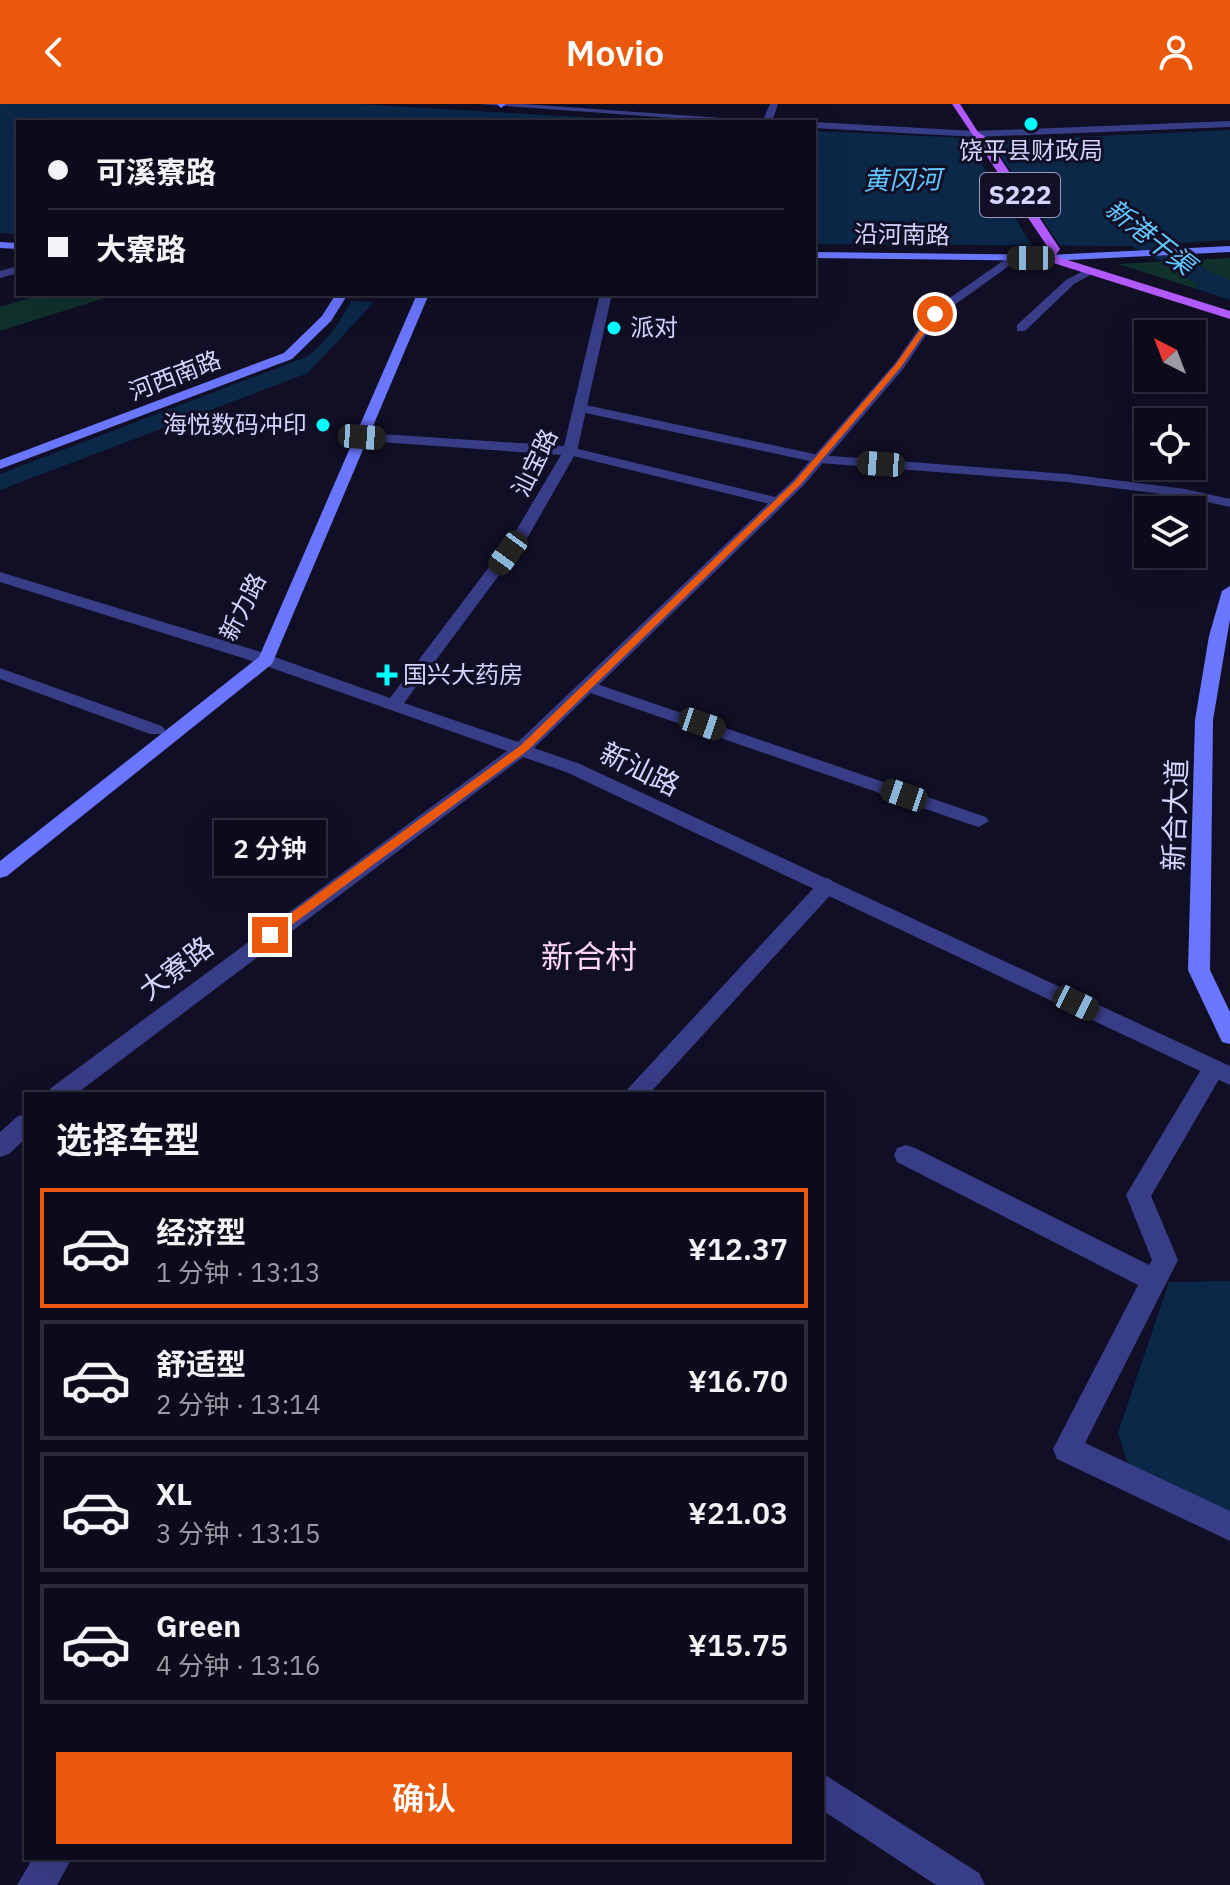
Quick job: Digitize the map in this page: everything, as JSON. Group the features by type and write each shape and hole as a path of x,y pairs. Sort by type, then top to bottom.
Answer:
{"main road":[{"name":"S222","path":"956,104 975,134 973,138 1048,258 1230,315"},
{"name":"沿河南路","path":"816,255 1048,258 1230,249"},
{"name":"河西南路","path":"0,465 288,356 327,318 341,296"},
{"path":"356,437 411,296"},
{"path":"6,856 259,657 422,296"},
{"name":"新合大道","path":"1230,591 1223,638 1204,720 1199,970 1230,1036"},
{"name":"新力路","path":"6,856 156,730 259,657"}],"street":[{"path":"482,104 738,120"},
{"path":"816,125 975,134 1230,124"},
{"name":"大寮路","path":"71,1090 523,748 819,459 899,366 935,314 1014,258"},
{"path":"1021,328 1070,282 1093,270"},
{"name":"汕宝路","path":"394,704 521,535 570,451 606,296"},
{"path":"581,408 819,459 1067,478 1185,493 1230,503"},
{"path":"356,437 570,451 778,502"},
{"name":"新汕路","path":"0,577 259,657 573,768 828,885 1222,1073"},
{"path":"0,673 156,730"},
{"path":"588,686 979,821"},
{"path":"637,1092 828,885"},
{"path":"1222,1073 1138,1195 1165,1260 1067,1449 1230,1526"},
{"path":"0,1147 24,1125"},
{"path":"906,1155 1155,1281"},
{"path":"824,1791 967,1885"},
{"path":"35,1885 54,1860"}],"green space":[{"path":"1230,258 1230,281 1216,276 1199,279 1197,289 1118,264"},
{"path":"36,296 111,296 0,331 0,307"}],"water":[{"path":"0,104 358,104 630,120 16,120 16,234 0,233"},
{"name":"黄冈河","path":"1230,130 1230,240 1152,245 1230,281 1230,300 1197,289 1198,279 1131,246 816,244 816,131 1012,140"},
{"path":"351,301 374,302 308,373 0,490 0,474 306,357 332,332"},
{"path":"1230,1281 1230,1514 1129,1467 1118,1433 1169,1282"}],"pier":[{"path":"966,138 989,138 1062,249 1034,249"}],"waterway":[{"name":"新港干渠","path":"1106,203 1194,273 1230,290"}],"place":[{"name":"饶平县财政局","path":"1031,124"},
{"name":"派对","path":"614,328"},
{"name":"海悦数码冲印","path":"323,425"},
{"name":"国兴大药房","path":"387,675"}],"district":[{"name":"新合村","path":"589,957"}],"route":[{"path":"270,935 523,748 798,483 899,366 935,314"}]}
